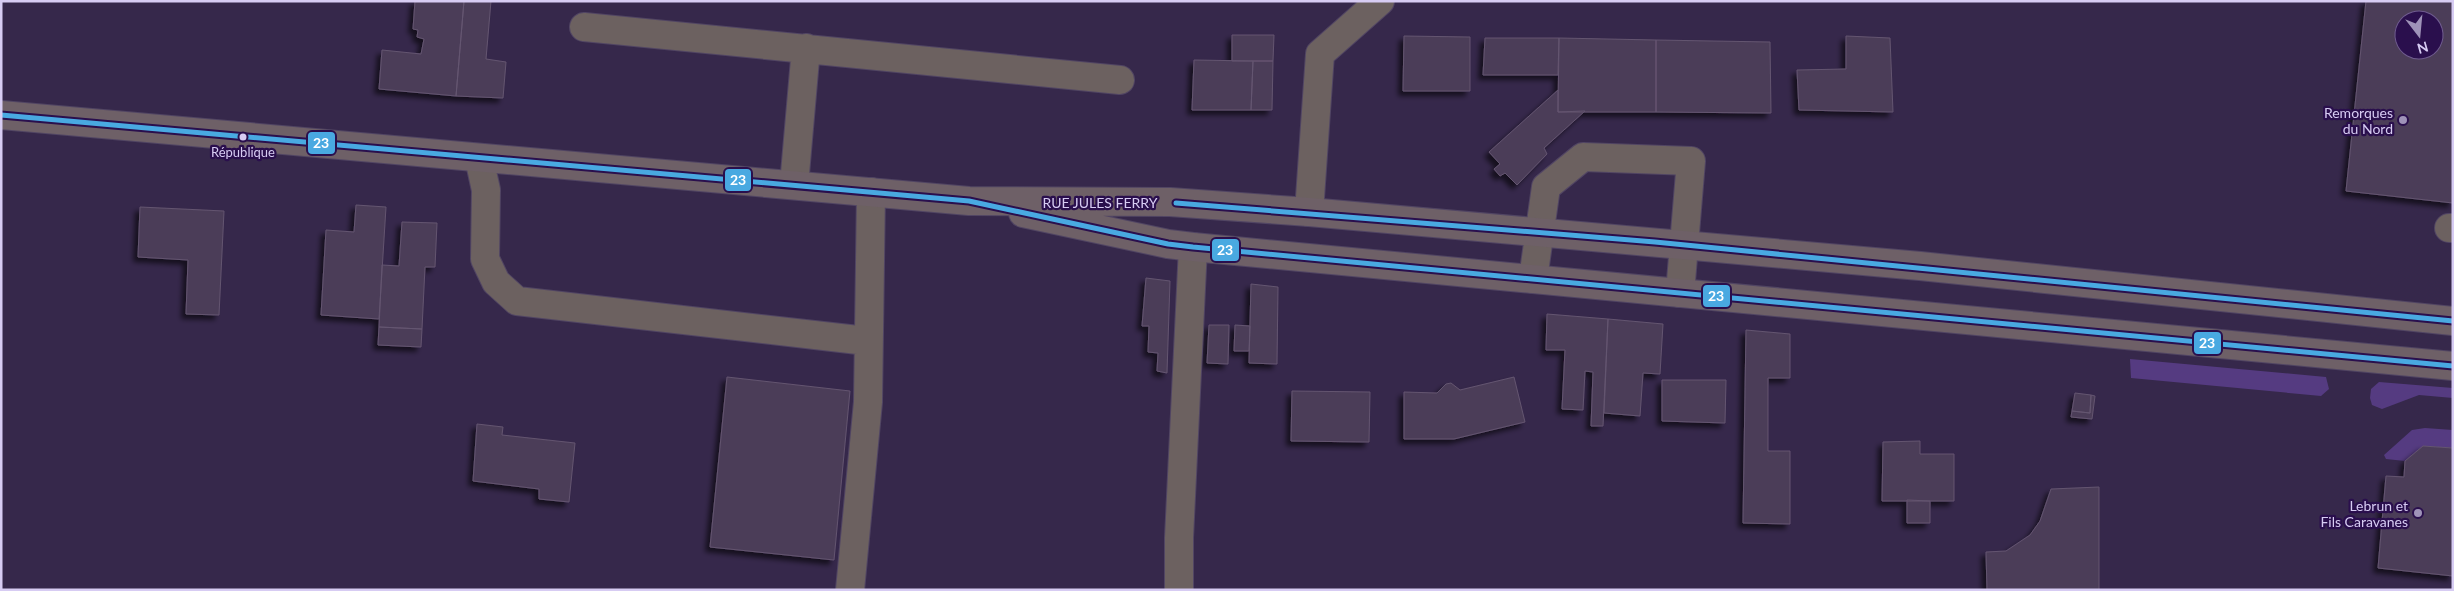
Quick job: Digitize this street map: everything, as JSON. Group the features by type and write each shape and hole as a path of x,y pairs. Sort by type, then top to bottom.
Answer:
{"main road":[{"name":"RUE JULES FERRY","path":"1,116 970,201 1170,202 1309,212 1920,266 2453,321"},
{"name":"RUE JULES FERRY","path":"970,201 1181,246 2453,366"}],"lane":[{"path":"1309,212 1320,54 1380,1"},
{"path":"584,27 1120,80"},
{"path":"794,185 806,48"},
{"path":"1533,279 1546,187 1583,157 1691,162 1680,293"},
{"path":"479,158 486,190 485,259 496,282 517,301 867,340"},
{"path":"850,590 868,402 867,340 871,192"},
{"path":"1179,590 1181,246"}],"shaded area":[{"path":"2130,359 2326,377 2329,389 2321,396 2131,378"},
{"path":"2379,382 2453,388 2453,398 2419,395 2382,409 2372,405 2370,398 2371,389"},
{"path":"2425,428 2453,430 2453,448 2423,446 2405,461 2386,459 2384,455 2412,430"}],"building":[{"path":"415,1 464,1 456,96 379,89 382,50 421,54 424,39 417,37 418,30 413,29"},
{"path":"464,1 491,1 486,59 506,62 503,98 456,96"},
{"name":"Remorques du Nord","path":"2366,1 2453,1 2453,203 2346,191"},
{"path":"1232,35 1274,35 1273,61 1232,61"},
{"path":"1404,36 1470,37 1470,91 1403,91"},
{"path":"1846,36 1890,38 1893,112 1799,110 1797,70 1846,69"},
{"path":"1485,38 1559,38 1558,75 1483,75"},
{"path":"1559,38 1656,40 1656,112 1558,112"},
{"path":"1656,40 1770,42 1771,113 1656,112"},
{"path":"1194,60 1253,61 1251,110 1192,110"},
{"path":"1253,61 1273,61 1272,110 1251,110"},
{"path":"1558,90 1558,112 1585,111 1544,148 1547,154 1517,185 1505,173 1500,176 1494,169 1500,164 1489,152"},
{"path":"356,205 386,207 379,319 321,315 326,230 354,232"},
{"path":"140,207 224,211 219,315 186,314 188,260 138,257"},
{"path":"402,222 437,223 435,267 425,267 422,329 379,327 382,265 399,266"},
{"path":"1146,278 1170,281 1167,373 1157,371 1158,353 1148,352 1149,326 1142,326"},
{"path":"1251,284 1278,287 1277,364 1249,363"},
{"path":"1547,314 1608,319 1603,426 1591,426 1593,372 1585,371 1583,410 1562,409 1565,350 1546,350"},
{"path":"1608,319 1663,324 1660,374 1643,373 1640,416 1604,413"},
{"path":"1209,325 1229,325 1228,364 1207,363"},
{"path":"1235,325 1250,326 1249,351 1234,351"},
{"path":"379,327 422,329 421,347 378,345"},
{"path":"1746,330 1790,334 1790,378 1768,378 1768,451 1790,451 1790,524 1743,523"},
{"path":"727,377 850,391 834,560 710,547"},
{"path":"1514,377 1525,422 1454,439 1404,439 1404,392 1437,393 1446,384 1451,383 1460,390"},
{"path":"1662,380 1726,380 1725,423 1662,421"},
{"path":"1292,391 1370,392 1369,442 1291,441"},
{"path":"2075,393 2091,395 2090,413 2072,411"},
{"path":"2091,395 2095,396 2092,419 2071,417 2072,411 2090,413"},
{"path":"477,424 503,427 502,435 575,443 569,502 539,499 539,489 473,481"},
{"path":"1920,441 1920,454 1954,454 1954,501 1882,501 1883,442"},
{"name":"Lebrun et Fils Caravanes","path":"2423,446 2453,448 2453,576 2378,568 2386,476 2404,477 2405,461"},
{"path":"2099,487 2099,590 1987,590 1986,552 2006,551 2030,535 2040,521 2051,489"},
{"path":"1907,500 1930,501 1930,523 1907,523"}],"transit line":[{"name":"23","path":"1,115 969,201 1168,244 1193,247 2453,366"},
{"name":"23","path":"1176,203 1655,242 2453,321"}],"place":[{"name":"Remorques du Nord","path":"2403,120"},
{"name":"République","path":"243,137"},
{"name":"Lebrun et Fils Caravanes","path":"2418,513"}]}
